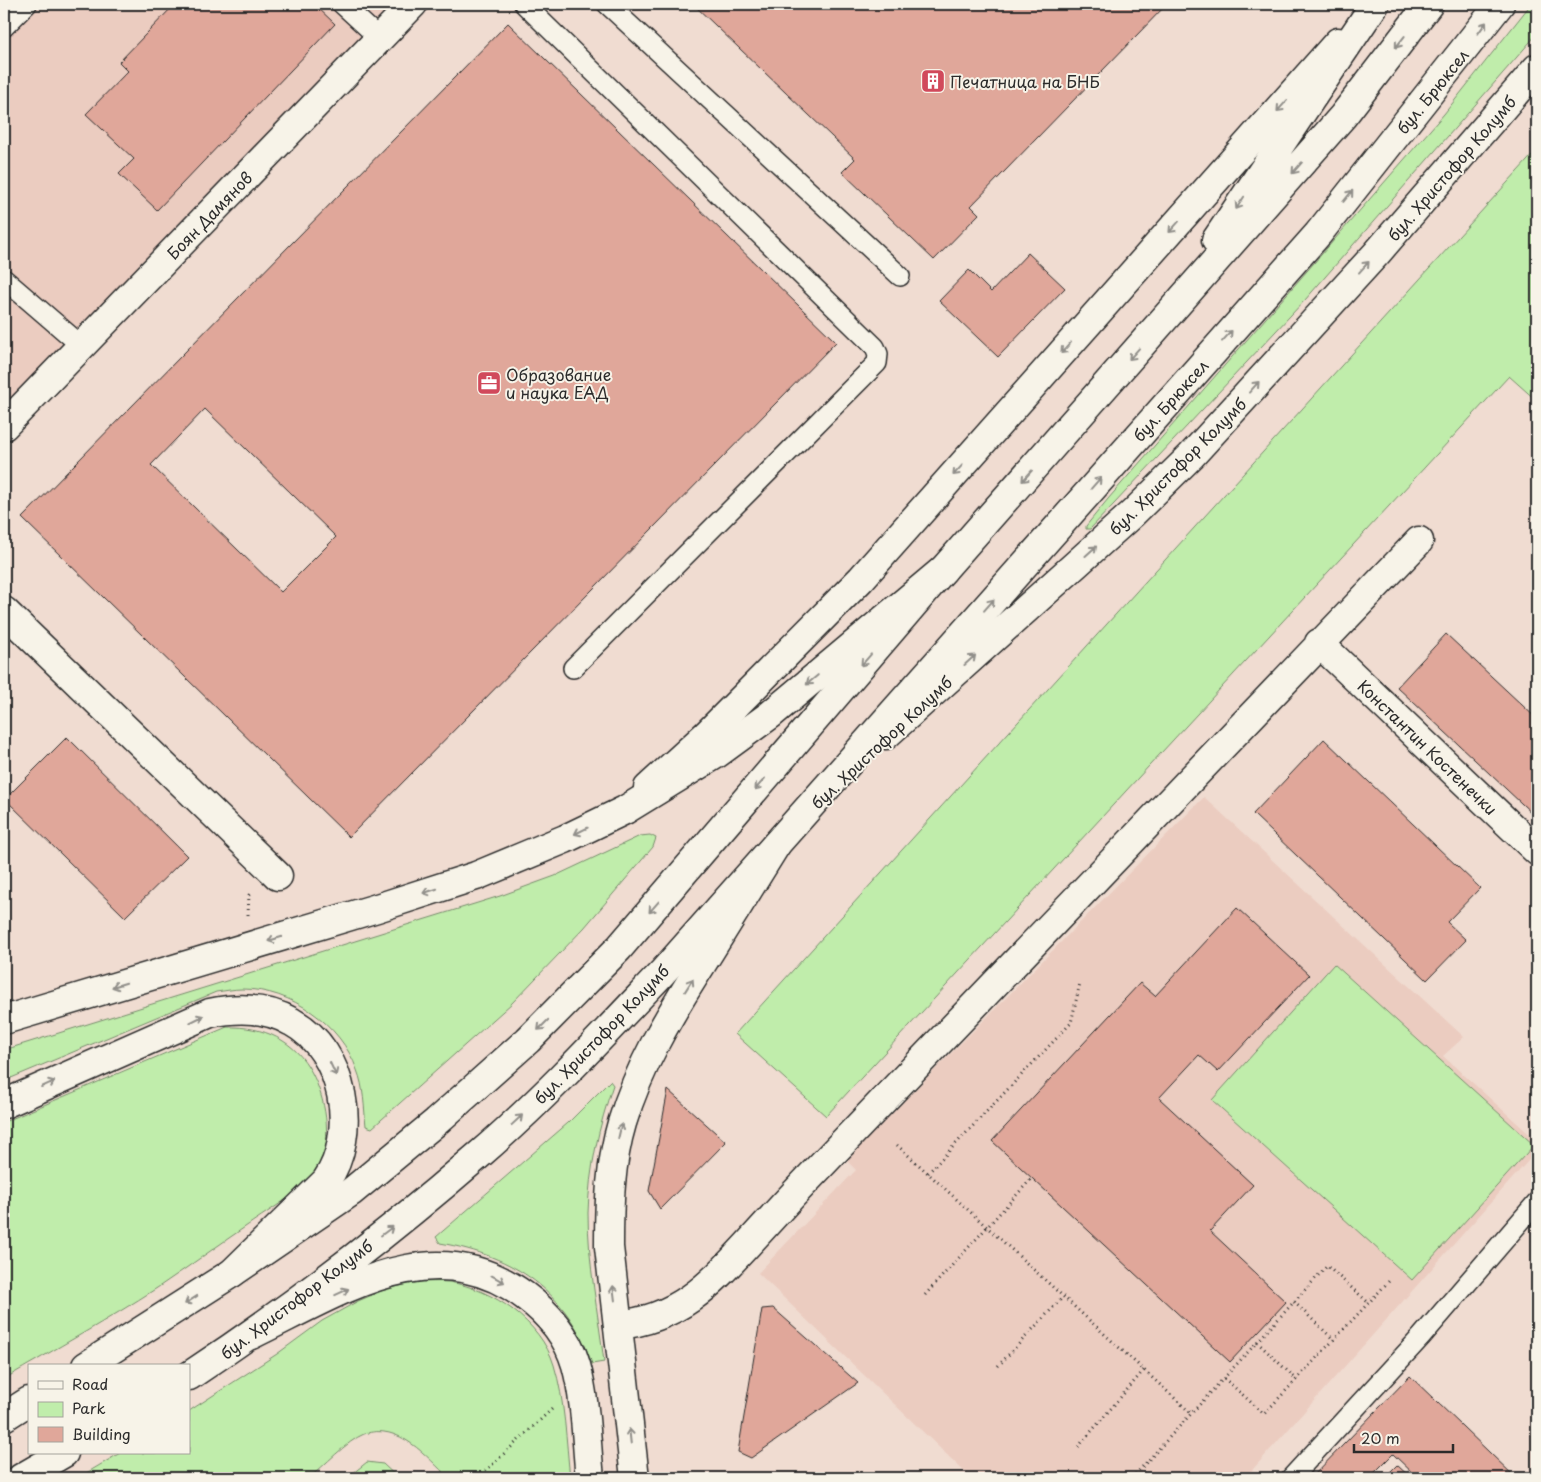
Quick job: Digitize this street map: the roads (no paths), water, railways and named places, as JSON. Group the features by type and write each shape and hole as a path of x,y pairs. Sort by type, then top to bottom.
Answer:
{"main road":[{"name":"Боян Дамянов","path":"4,426 83,347 413,4"},
{"path":"1167,318 1252,184 1374,4"},
{"path":"625,810 707,734 861,580 1374,4"},
{"path":"89,1364 232,1273 351,1192 436,1122 528,1040 619,948 943,570 1343,116 1429,4"},
{"name":"бул. Брюксел","path":"829,786 1318,234 1500,4"},
{"name":"бул. Христофор Колумб","path":"190,1375 251,1335 406,1217 481,1153 593,1046 662,973 829,786 1132,514 1191,456 1377,253 1537,68"},
{"path":"618,1325 635,1324 682,1306 713,1281 814,1172 1319,643 1419,541"},
{"path":"4,1020 368,911 476,876 565,839 625,810 718,753 770,715 943,570"},
{"path":"4,611 278,876"},
{"name":"Константин Костенечки","path":"1319,643 1537,851"},
{"path":"635,1478 609,1247 609,1214 615,1153 622,1122 662,1029 776,845"},
{"path":"4,1104 210,1013 232,1008 251,1009 273,1013 294,1022 328,1058 338,1080 345,1118 342,1149 336,1166 326,1181 232,1273"},
{"path":"251,1335 364,1281 402,1269 436,1265 464,1267 489,1274 514,1287 539,1307 556,1326 568,1346 580,1382 590,1478"},
{"path":"4,1417 28,1402"},
{"path":"21,1478 62,1454"}],"lane":[{"path":"4,26 27,4"},
{"path":"342,4 379,38"},
{"path":"524,4 875,347 878,354 876,362 572,668"},
{"path":"607,4 900,276"},
{"path":"4,278 83,347"},
{"path":"1291,1478 1420,1337 1537,1202"}],"place":[{"name":"Печатница на БНБ","path":"933,81"},
{"name":"Образование и наука ЕАД","path":"489,383"}]}
